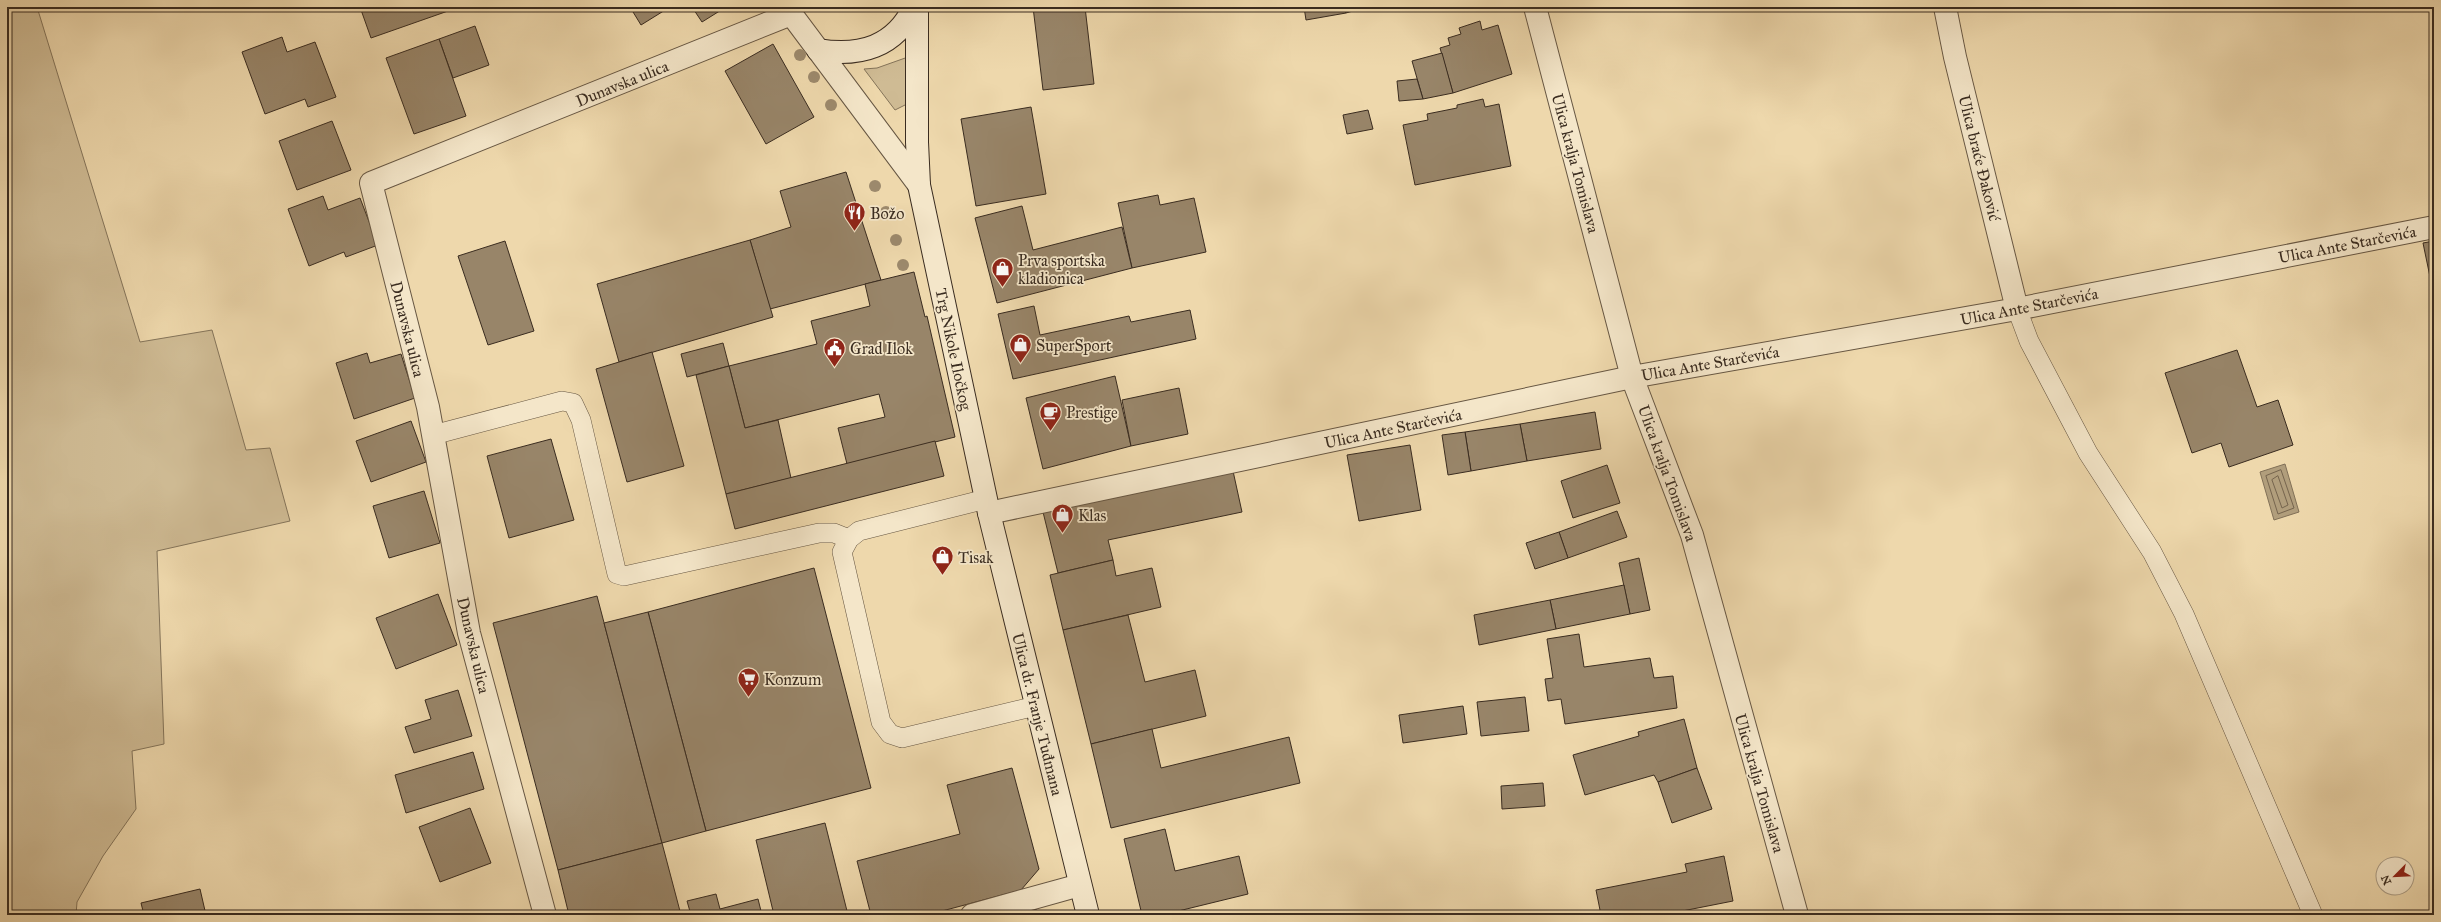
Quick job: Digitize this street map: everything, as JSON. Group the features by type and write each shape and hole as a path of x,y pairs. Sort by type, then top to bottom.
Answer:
{"street":[{"path":"818,50 840,54 860,52 879,45 898,31 908,20 915,7"},
{"name":"Trg Nikole Iločkog","path":"915,7 919,185 988,506"},
{"name":"Ulica kralja Tomislava","path":"1535,7 1632,377 1692,535 1797,915"},
{"name":"Ulica braće Đaković","path":"1945,7 1955,57 2017,309"},
{"name":"Trg Nikole Iločkog","path":"789,11 919,185"},
{"name":"Dunavska ulica","path":"545,915 469,632 428,407 371,183 789,11"},
{"name":"Ulica Ante Starčevića","path":"988,506 1632,377 2017,309 2434,227"},
{"name":"Ulica dr. Franje Tuđmana","path":"988,506 1088,915"},
{"path":"972,915 1080,885"}],"lane":[{"path":"2017,309 2029,341 2088,453 2152,552 2184,614 2313,915"},
{"path":"433,435 562,400 573,403 581,420 617,574 624,576 819,532 834,533 849,539"},
{"path":"988,506 859,531 849,539 842,552 881,722 890,734 902,738 1036,706"}],"shaded area":[{"path":"7,7 37,7 140,342 212,330 246,450 270,448 290,521 157,551 164,744 132,751 136,809 103,856 77,902 76,915 7,915"},
{"path":"908,57 907,104 895,110 864,69 877,68"}],"water":[{"path":"2285,464 2299,512 2274,520 2260,472"}],"building":[{"path":"360,7 446,7 448,11 371,38"},
{"path":"630,7 670,7 641,25"},
{"path":"692,7 726,7 702,22"},
{"path":"1033,7 1085,7 1094,84 1043,90"},
{"path":"1304,7 1344,7 1346,13 1306,20"},
{"path":"1344,7 1366,7 1346,13"},
{"path":"1480,21 1482,30 1498,25 1512,74 1453,93 1440,48 1450,45 1448,38 1461,34 1459,28"},
{"path":"475,26 489,65 453,78 439,39"},
{"path":"282,37 287,52 315,42 336,97 308,107 305,99 265,114 242,52"},
{"path":"439,39 466,116 414,134 386,58"},
{"path":"773,44 814,117 766,144 725,71"},
{"path":"1442,53 1453,93 1423,99 1412,61"},
{"path":"1417,79 1423,99 1399,101 1397,81"},
{"path":"1483,99 1485,107 1499,104 1511,166 1415,185 1403,125 1428,120 1427,114 1457,108 1457,105"},
{"path":"1031,107 1046,194 976,206 961,119"},
{"path":"1368,110 1373,129 1347,134 1343,115"},
{"path":"332,121 351,170 297,190 279,141"},
{"path":"846,172 881,280 770,309 750,240 791,227 780,191"},
{"path":"1158,195 1160,205 1194,198 1206,252 1132,268 1118,203"},
{"path":"323,196 328,210 360,198 378,245 346,257 344,252 309,266 288,209"},
{"path":"1022,206 1033,250 1122,227 1132,268 997,303 975,218"},
{"path":"750,240 773,317 619,362 597,284"},
{"path":"505,241 534,331 488,345 458,256"},
{"path":"2434,241 2434,296 2423,243"},
{"name":"Grad Ilok","path":"914,272 925,317 927,316 955,437 847,464 838,428 885,417 879,394 745,428 729,366 817,344 811,321 870,306 865,284"},
{"path":"1034,306 1040,335 1129,316 1131,322 1190,310 1196,339 1013,379 998,314"},
{"path":"723,343 729,366 687,377 681,354"},
{"path":"2237,350 2257,407 2278,400 2293,445 2229,467 2221,443 2192,453 2165,373"},
{"path":"652,352 684,466 627,482 596,369"},
{"path":"367,353 370,363 401,354 415,398 354,419 336,363"},
{"path":"729,366 745,428 778,420 791,478 726,494 696,375"},
{"path":"1115,376 1131,446 1043,469 1026,398"},
{"path":"1179,388 1188,434 1131,446 1122,400"},
{"path":"1595,412 1601,449 1527,461 1520,424"},
{"path":"411,421 426,462 371,482 356,441"},
{"path":"1520,424 1527,461 1471,471 1465,432"},
{"path":"1465,432 1471,471 1448,475 1442,435"},
{"path":"551,439 574,520 509,538 487,456"},
{"path":"935,441 944,476 735,529 726,494"},
{"path":"1410,445 1421,510 1359,521 1347,455"},
{"path":"1607,465 1620,503 1573,518 1561,481"},
{"path":"1233,471 1242,512 1108,540 1113,560 1058,573 1043,512"},
{"path":"424,491 440,543 389,558 373,506"},
{"path":"1617,511 1627,537 1568,558 1559,532"},
{"path":"1559,532 1568,558 1535,569 1526,543"},
{"path":"1639,558 1650,610 1630,614 1619,563"},
{"path":"1113,560 1116,576 1152,568 1161,607 1063,630 1050,575"},
{"path":"814,568 871,788 706,831 648,612"},
{"path":"1624,585 1630,614 1556,629 1550,600"},
{"path":"438,594 457,645 396,669 376,618"},
{"path":"597,596 662,843 558,870 493,623"},
{"path":"1550,600 1556,629 1479,645 1474,615"},
{"path":"648,612 706,831 662,843 604,623"},
{"path":"1128,615 1145,682 1195,670 1206,716 1091,744 1063,630"},
{"path":"1579,634 1584,667 1650,658 1654,678 1673,676 1677,708 1565,724 1561,699 1548,701 1545,679 1553,678 1547,639"},
{"path":"458,690 472,736 414,753 405,727 431,719 425,700"},
{"path":"1525,697 1529,731 1481,736 1477,702"},
{"path":"1463,706 1467,734 1403,743 1399,715"},
{"path":"1684,719 1697,768 1658,782 1654,775 1585,795 1573,755 1639,736 1638,732"},
{"path":"1152,729 1161,768 1289,737 1300,783 1111,828 1091,744"},
{"path":"473,752 484,789 406,813 395,775"},
{"path":"1012,768 1039,869 1021,890 927,915 871,915 857,861 960,834 947,785"},
{"path":"1697,768 1712,809 1672,823 1658,782"},
{"path":"1543,783 1545,806 1502,809 1501,786"},
{"path":"470,808 491,863 440,882 419,827"},
{"path":"825,823 848,915 774,915 756,840"},
{"path":"1165,829 1175,871 1239,856 1248,894 1162,915 1142,915 1124,839"},
{"path":"662,843 681,915 569,915 558,870"},
{"path":"1724,856 1733,901 1662,915 1601,915 1596,890 1687,872 1685,864"},
{"path":"200,889 206,915 144,915 141,903"},
{"path":"716,894 720,909 758,899 762,915 691,915 687,901"},
{"path":"1035,907 1038,915 1010,915"}],"place":[{"name":"Božo","path":"854,232"},
{"name":"Prva sportska kladionica","path":"1002,288"},
{"name":"SuperSport","path":"1020,364"},
{"name":"Grad Ilok","path":"834,368"},
{"name":"Prestige","path":"1051,432"},
{"name":"Klas","path":"1063,534"},
{"name":"Tisak","path":"943,576"},
{"name":"Konzum","path":"748,698"}]}
